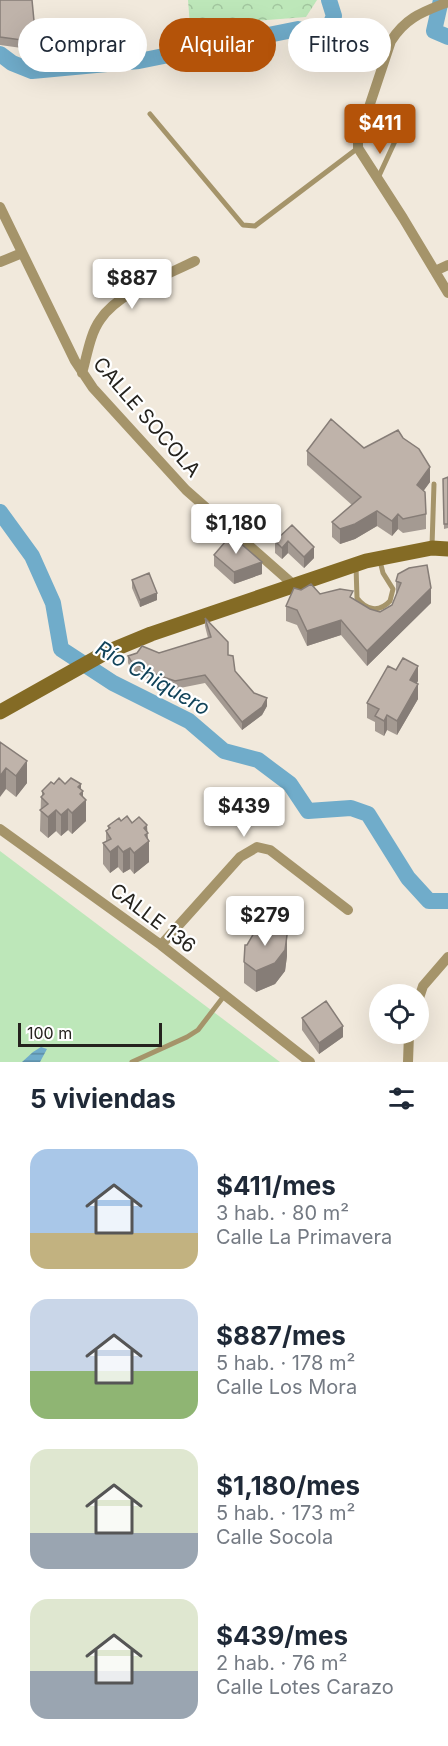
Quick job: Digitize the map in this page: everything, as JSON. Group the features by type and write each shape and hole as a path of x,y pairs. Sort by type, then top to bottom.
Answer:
{"main road":[{"path":"0,712 68,672 105,653 151,634 356,564 440,548"}],"street":[{"path":"448,2 414,16 399,28 391,41 358,140 358,148 448,293"},
{"name":"CALLE SOCOLA","path":"0,207 82,373 93,388 186,490 295,585"},
{"path":"0,262 22,253"},
{"path":"82,373 99,321 111,307 195,261"},
{"path":"435,271 448,265"},
{"name":"CALLE 136","path":"0,829 161,945 310,1062"},
{"path":"161,945 240,857 257,847 270,850 348,910"},
{"path":"425,984 448,957"},
{"path":"408,1062 409,1044"}],"lane":[{"path":"378,178 409,111"},
{"path":"150,114 243,225 255,226 358,148"},
{"path":"434,484 440,548"},
{"path":"356,564 357,598 365,607 379,609 390,601 393,589 383,573 379,558"},
{"path":"132,1062 198,1030 224,996"}],"green space":[{"path":"188,0 317,0 306,17 276,19 189,18"},
{"path":"0,851 280,1062 0,1062"}],"water":[{"path":"41,1047 47,1049 40,1062 22,1062 33,1052"}],"building":[{"path":"0,0 32,0 34,18 18,18 18,40 0,37"},
{"path":"331,419 364,448 398,430 403,438 419,449 430,467 417,485 425,492 426,514 403,519 398,514 392,521 377,511 355,524 340,529 332,522 361,497 307,451"},
{"path":"448,477 448,524 444,524 443,479"},
{"path":"292,525 314,547 304,557 288,541 282,548 275,541"},
{"path":"231,535 262,562 234,572 214,555"},
{"path":"427,565 431,588 367,651 341,620 307,631 297,610 286,606 294,588 301,590 311,584 320,594 340,589 353,591 350,597 380,612 392,605 401,583 396,581 398,574 409,568"},
{"path":"149,573 157,593 140,600 132,580"},
{"path":"205,618 228,642 228,655 233,656 235,671 254,693 267,698 262,707 242,722 205,675 175,681 149,672 131,661 128,656 137,653 142,646 159,653 211,637"},
{"path":"403,658 418,666 410,680 418,684 397,721 387,715 384,721 375,716 379,709 367,703 388,666 396,670"},
{"path":"0,742 27,761 16,776 6,768 0,776"},
{"path":"59,778 65,784 71,778 81,784 78,787 83,791 80,794 86,800 72,813 68,809 61,815 56,810 48,817 40,810 48,804 41,797 44,794 42,791"},
{"path":"127,816 132,823 139,817 147,825 144,828 148,833 145,835 149,841 134,853 130,848 123,852 118,846 110,852 103,843 111,839 106,831 110,828 108,826 119,818 121,821"},
{"path":"267,921 287,935 285,950 275,963 256,971 244,962 245,945 258,926"},
{"path":"326,1001 343,1026 319,1043 302,1018"}],"waterway":[{"path":"0,54 12,63 32,71 139,61 298,29 324,39 334,16 329,0"},
{"path":"441,0 434,31 448,37"},
{"name":"Río Chiquero","path":"0,512 32,556 53,603 61,649 113,683 189,721 224,751 258,760 290,784 308,811 351,808 368,814 408,878 429,901 448,901"}]}
